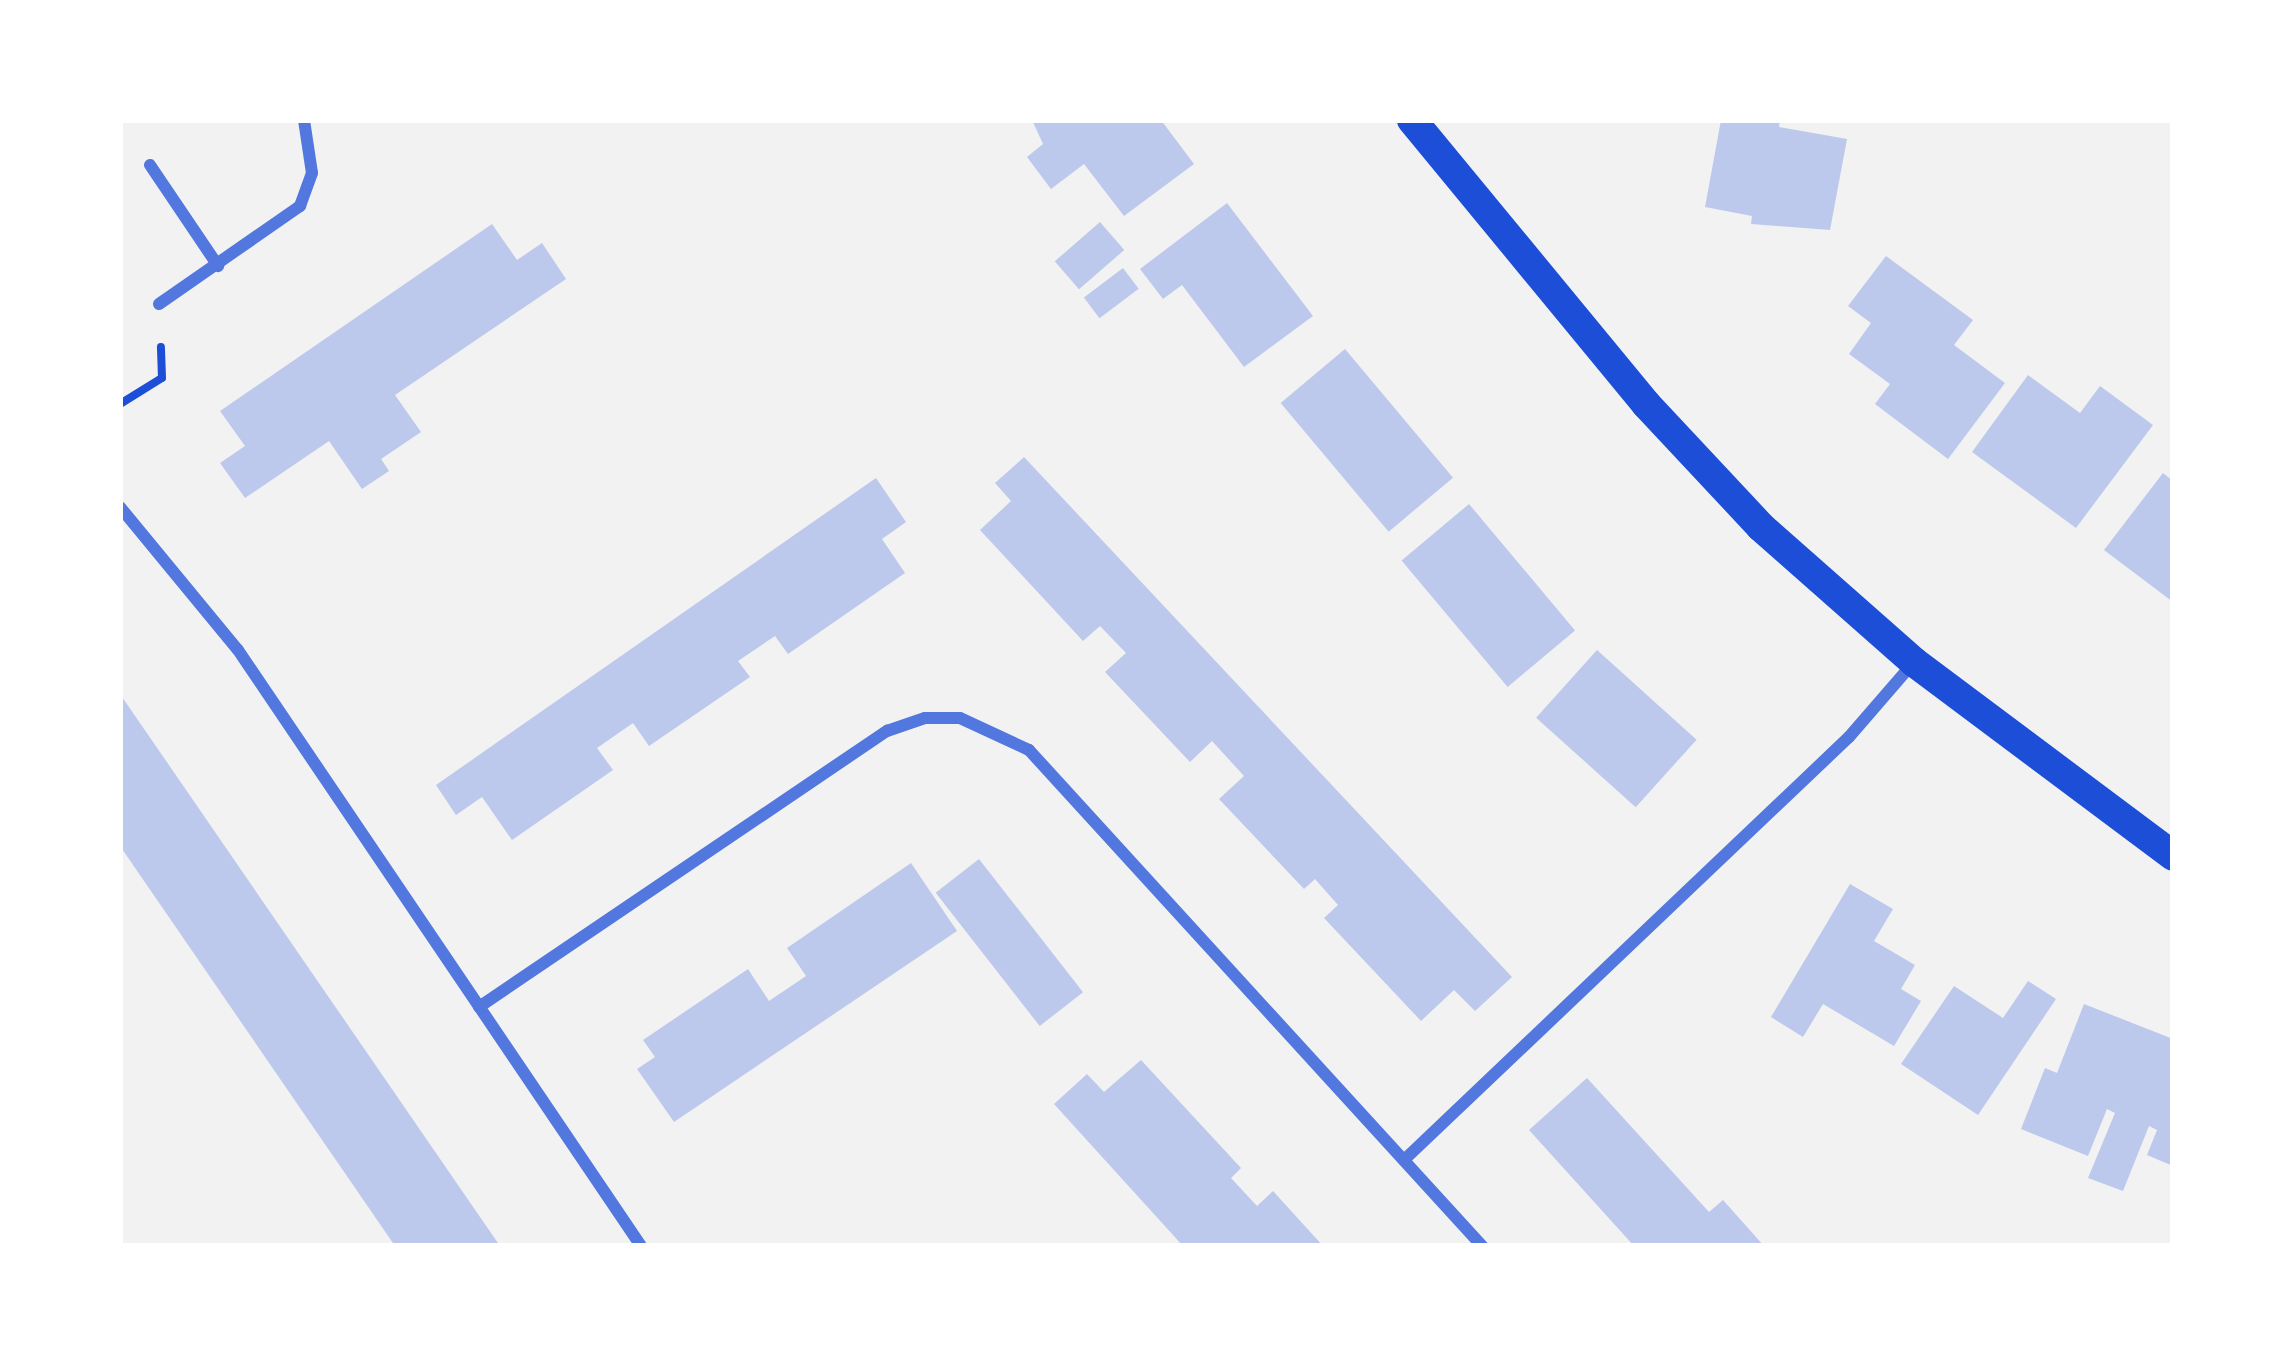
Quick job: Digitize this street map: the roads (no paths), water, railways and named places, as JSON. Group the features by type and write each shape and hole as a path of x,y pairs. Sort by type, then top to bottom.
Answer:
{"main road":[{"path":"1412,120 1646,404 1761,527 1914,662 2173,856"}],"street":[{"path":"159,304 300,206 312,173 304,120"},
{"path":"150,165 218,266"},
{"path":"120,507 238,650 640,1246"},
{"path":"1405,1160 1849,737 1914,662"},
{"path":"479,1007 887,731 925,718 960,718 1030,750 1482,1246"}]}
